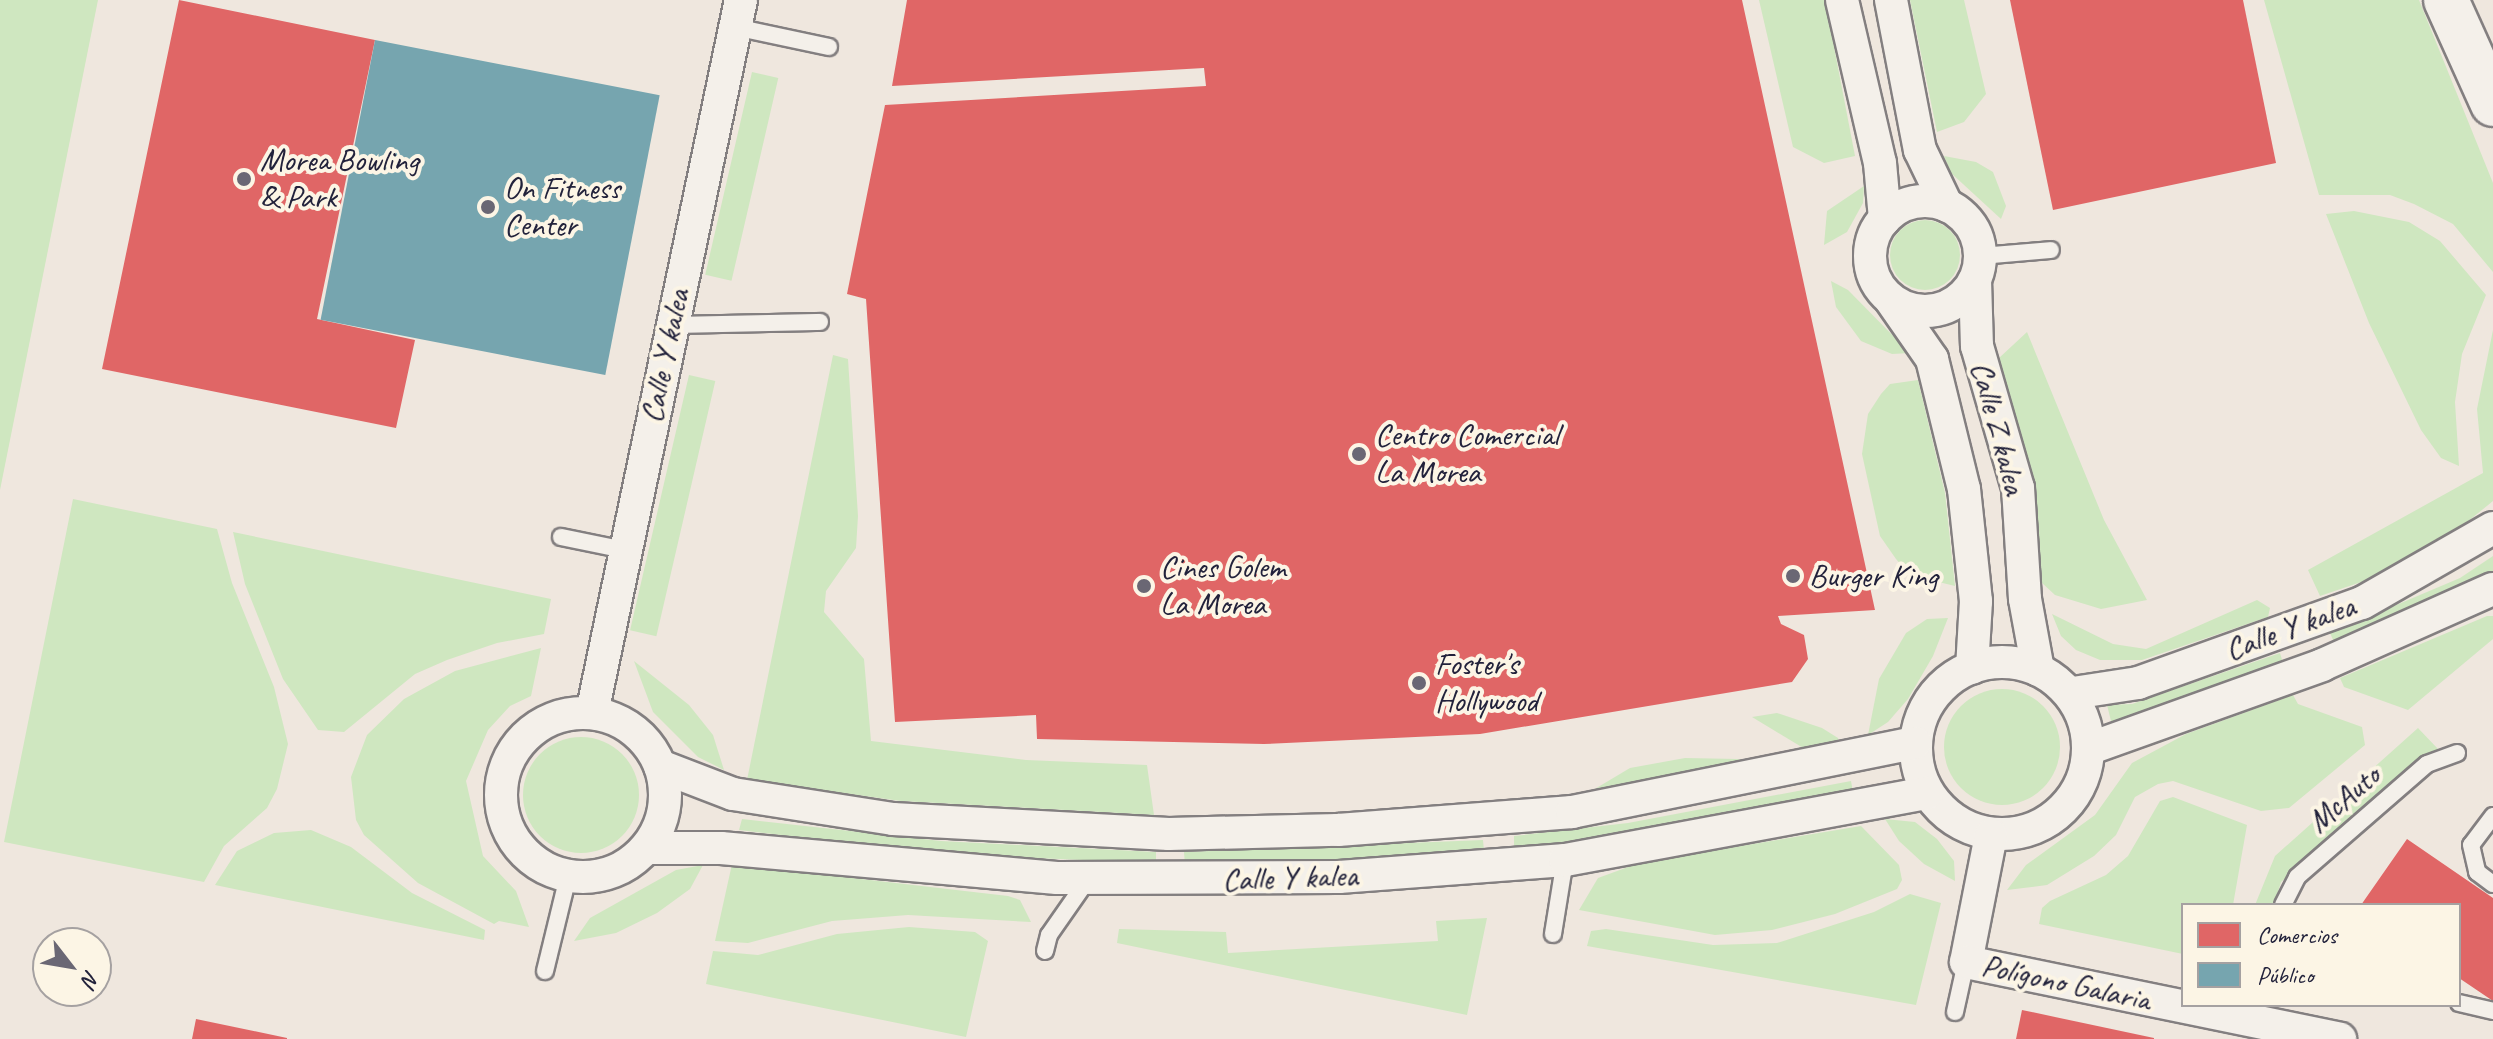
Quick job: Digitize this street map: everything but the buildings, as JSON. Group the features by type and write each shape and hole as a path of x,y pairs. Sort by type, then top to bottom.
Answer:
{"highway":[{"path":"2446,0 2493,104"}],"street":[{"path":"1842,0 1880,163 1885,219 1870,251 1879,287 1891,300 1914,310 1938,310 1966,294 1978,268 1971,225 1947,206 1920,150 1891,0"},
{"name":"Calle Y kalea","path":"592,713 738,14"},
{"path":"1885,219 1920,201 1947,206"},
{"name":"Calle Z kalea","path":"1978,268 1977,346 2018,488 2025,599 2038,670"},
{"name":"Calle Z kalea","path":"1891,300 1932,359 1964,489 1976,601 1972,668"},
{"name":"Calle Y kalea","path":"2073,693 2138,683 2362,603 2493,528"},
{"name":"Calle Y kalea","path":"2088,749 2322,665 2493,589"},
{"path":"2016,663 2038,670 2073,693 2085,717 2088,749 2083,778 2069,803 2046,823 2020,833 1991,835 1955,821 1927,793 1915,743 1933,697 1972,668 2016,663"},
{"path":"592,713 625,724 644,740 660,766 665,796 661,823 647,848 615,872 568,877 535,864 519,848 501,811 501,782 509,756 528,733 560,716 592,713"},
{"name":"Calle Y kalea","path":"660,766 733,794 893,819 1169,834 1338,830 1572,812 1915,743"},
{"name":"Calle Y kalea","path":"647,848 721,848 1088,879 1339,877 1565,860 1927,793"},
{"name":"Polígono Galaria","path":"1991,835 1966,962 2181,1006"},
{"name":"Polígono Galaria","path":"2185,1007 2340,1039"}],"lane":[{"path":"738,14 829,47"},
{"path":"1978,268 2051,250"},
{"path":"671,325 820,322"},
{"path":"561,537 625,550"},
{"name":"McAuto","path":"2284,903 2297,877 2427,764 2457,753"},
{"path":"2493,816 2471,845 2477,872 2493,884"},
{"path":"1553,934 1565,860"},
{"path":"545,971 568,877"},
{"path":"1045,951 1049,935 1088,879"},
{"path":"1955,1012 1966,962"},
{"path":"2461,1003 2493,1011"}],"green space":[{"path":"0,0 98,0 0,490"},
{"path":"1759,0 1825,0 1855,156 1824,163 1793,147"},
{"path":"1910,0 1964,0 1986,94 1964,122 1937,132"},
{"path":"2264,0 2419,0 2493,183 2493,272 2453,224 2414,204 2390,195 2319,195"},
{"path":"752,72 778,78 732,281 705,275"},
{"path":"1944,156 1976,162 1993,172 2006,206 2001,219 1951,173"},
{"path":"1864,186 1863,203 1847,232 1824,245 1827,211"},
{"path":"2354,211 2409,222 2440,241 2486,295 2462,354 2455,402 2459,466 2441,458 2421,430 2369,323 2326,214"},
{"path":"1925,220 1950,230 1960,255 1950,280 1925,290 1900,280 1890,255 1900,230"},
{"path":"1831,281 1848,290 1910,353 1892,354 1861,341 1836,307"},
{"path":"2493,330 2493,501 2445,540 2370,579 2320,596 2308,570 2483,473 2477,409"},
{"path":"2027,332 2104,520 2147,600 2101,609 2055,595 2041,582 2033,481 1999,358"},
{"path":"833,355 848,359 858,516 856,548 826,591 824,612 864,659 871,741 1026,760 1147,765 1154,815 901,801 747,780"},
{"path":"689,375 715,381 656,636 630,630"},
{"path":"1918,380 1945,493 1955,586 1910,575 1896,559 1880,536 1862,454 1868,414 1881,394 1890,384"},
{"path":"73,499 217,529 232,583 274,687 288,744 277,789 267,808 224,846 204,882 4,842"},
{"path":"233,532 551,599 544,634 497,643 447,660 415,674 344,732 318,730 283,679 245,584"},
{"path":"2493,556 2493,572 2334,642 2330,633 2460,578"},
{"path":"2257,600 2270,608 2268,617 2142,660 2100,660 2076,650 2061,636 2052,614 2113,644 2146,649"},
{"path":"2493,616 2493,639 2408,710 2344,687 2340,678"},
{"path":"1948,618 1933,656 1908,699 1888,722 1868,735 1879,679 1906,633 1927,619"},
{"path":"541,648 531,696 510,706 488,730 466,781 483,856 516,891 529,927 499,921 494,924 418,883 364,835 356,820 351,777 367,735 404,699 455,671"},
{"path":"2280,653 2283,663 2113,729 2107,705 2132,704"},
{"path":"634,661 689,705 713,735 724,770 698,757 653,712"},
{"path":"2002,689 2024,694 2043,706 2055,725 2060,747 2055,769 2043,788 2024,800 2002,805 1980,800 1961,788 1949,769 1944,747 1949,725 1961,706 1980,694"},
{"path":"2293,695 2298,704 2362,727 2365,745 2289,808 2261,811 2173,781 2158,784 2135,797 2116,835 2094,856 2047,885 2007,890 2026,865 2095,815 2132,763 2186,734"},
{"path":"1777,713 1822,728 1838,738 1841,747 1805,749 1752,717"},
{"path":"2418,728 2438,749 2281,882 2275,903 2256,903 2275,856"},
{"path":"581,737 603,741 622,754 635,773 639,795 635,817 622,836 603,849 581,853 559,849 540,836 527,817 523,795 527,773 540,754 559,741"},
{"path":"1685,758 1738,759 1769,767 1588,793 1630,768"},
{"path":"1851,781 1853,792 1645,833 1514,848 1514,836 1628,823"},
{"path":"2173,797 2247,825 2233,903 2181,903 2181,954 2039,924 2042,908 2050,901 2106,875 2128,856 2160,801"},
{"path":"742,819 941,841 1156,852 1156,863 939,854 739,830"},
{"path":"1885,819 1915,822 1937,839 1954,861 1955,881 1924,864 1899,841"},
{"path":"1861,826 1899,865 1902,880 1897,889 1835,914 1772,930 1715,935 1579,910 1598,878 1639,863"},
{"path":"311,830 351,847 412,893 485,930 484,940 215,885 237,851 274,833"},
{"path":"1483,840 1484,851 1325,862 1185,866 1184,852"},
{"path":"732,864 1008,896 1020,900 1031,922 908,915 832,921 748,943 715,941"},
{"path":"703,865 690,889 657,913 616,933 574,941 590,918 676,870"},
{"path":"1910,894 1941,903 1916,1005 1587,946 1591,931 1606,929 1713,945 1777,943 1874,912"},
{"path":"1487,918 1467,1015 1117,943 1119,929 1226,932 1228,953 1438,941 1436,921"},
{"path":"909,927 975,932 988,941 966,1037 706,984 713,951 758,955 837,934"}],"place":[{"name":"Morea Bowling & Park","path":"244,179"},
{"name":"On Fitness Center","path":"488,207"},
{"name":"Centro Comercial La Morea","path":"1359,454"},
{"name":"Burger King","path":"1793,576"},
{"name":"Cines Golem La Morea","path":"1144,586"},
{"name":"Foster's Hollywood","path":"1419,683"}]}
